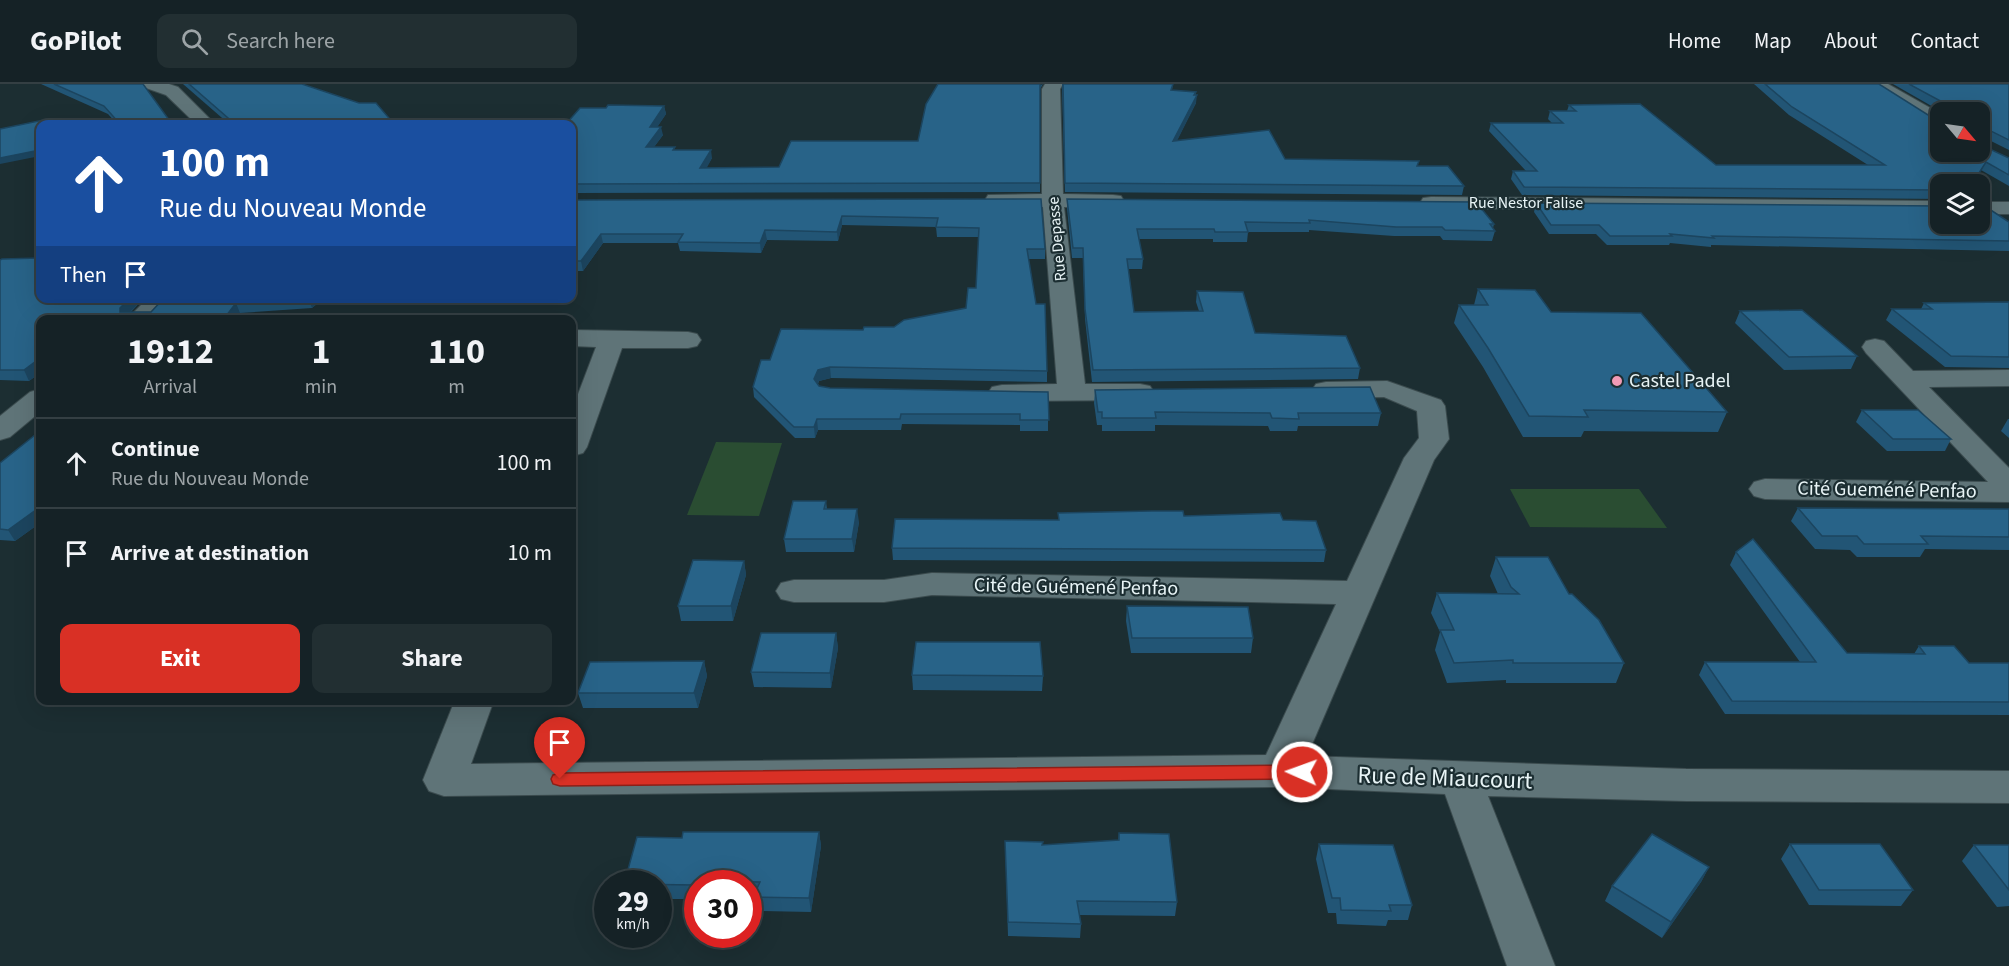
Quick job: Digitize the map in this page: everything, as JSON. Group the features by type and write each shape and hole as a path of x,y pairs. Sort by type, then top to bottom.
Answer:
{"street":[{"path":"152,84 172,91 202,120"},
{"name":"Rue Depasse","path":"1054,84 1051,89 1053,200 1072,393"},
{"path":"1876,84 1930,116"},
{"path":"971,200 1137,201"},
{"name":"Rue Nestor Falise","path":"1411,203 1930,207"},
{"path":"1990,208 2009,208"},
{"path":"144,315 158,303"},
{"path":"576,338 688,339"},
{"path":"576,436 612,340"},
{"name":"Cité Gueméné Penfao","path":"1875,347 2009,486"},
{"path":"1905,379 2009,378"},
{"path":"1280,771 1419,458 1434,439 1431,406 1387,389 1294,390"},
{"path":"969,392 1165,392"},
{"path":"0,431 36,401"},
{"name":"Cité Gueméné Penfao","path":"1765,489 2009,492"},
{"name":"Cité de Guémené Penfao","path":"794,591 884,591 932,584 1359,593"},
{"name":"Rue de Miaucourt","path":"473,705 444,780 1280,771 1686,785 2009,788"},
{"path":"1460,779 1531,966"}],"green space":[{"path":"716,442 782,443 759,516 687,515"},
{"path":"1510,489 1639,489 1667,528 1530,527"}],"building":[{"path":"54,84 143,84 169,120 116,120 104,106"},
{"path":"189,84 302,84 359,103 376,103 391,120 230,120"},
{"path":"938,84 1040,84 1040,183 576,184 576,120 570,120 580,108 606,108 608,105 664,106 650,127 661,127 646,147 711,150 700,168 779,167 791,141 918,141 926,104"},
{"path":"1063,84 1173,84 1171,90 1196,92 1194,95 1197,95 1173,141 1269,130 1285,159 1419,161 1417,166 1448,166 1464,186 1065,183"},
{"path":"1765,84 1879,84 1930,116 1930,162 1986,162 1978,174 1930,174 1930,190 1524,187 1513,171 1537,171 1491,123 1563,123 1550,111 1576,111 1569,105 1640,104 1716,165 1885,165 1792,107"},
{"path":"1909,84 2009,84 2009,140 1990,130 1990,102 1942,102"},
{"path":"36,122 36,151 0,158 0,129"},
{"path":"1990,149 2009,158 2009,175 1986,162 1990,162"},
{"path":"1041,199 1045,249 1027,249 1036,304 1045,304 1047,371 830,367 818,370 814,379 819,386 830,388 1048,392 1049,420 1020,420 1020,414 901,414 900,419 817,419 814,427 794,427 753,387 761,360 770,360 781,329 863,330 864,327 894,327 904,320 966,308 968,288 976,288 979,228 936,227 938,218 842,216 837,232 765,230 760,243 678,242 683,234 601,234 581,261 576,261 576,200"},
{"path":"1067,199 1476,202 1494,224 1490,224 1495,231 1445,230 1442,227 1396,227 1309,220 1310,223 1245,222 1248,232 1215,232 1214,229 1137,229 1143,259 1127,259 1134,312 1203,311 1197,291 1243,292 1255,333 1346,336 1360,368 1093,370 1085,309 1083,248 1073,248"},
{"path":"1536,203 1930,206 1930,234 1990,234 1990,210 2009,222 2009,241 1712,236 1714,238 1670,234 1672,236 1610,236 1599,225 1551,225"},
{"path":"36,258 36,303 125,303 120,308 120,312 151,312 159,303 236,303 227,315 36,315 36,361 24,370 0,370 0,260"},
{"path":"1478,289 1535,290 1551,312 1641,313 1727,412 1584,410 1588,417 1529,416 1459,305 1488,305"},
{"path":"2009,302 2009,357 1951,356 1892,309 1932,309 1924,303"},
{"path":"1802,310 1857,356 1789,357 1740,311"},
{"path":"1370,387 1381,413 1298,413 1299,419 1272,418 1270,413 1155,412 1156,418 1102,418 1102,412 1098,412 1095,390"},
{"path":"1862,410 1918,410 1951,439 1893,439"},
{"path":"36,434 36,510 8,530 0,529 0,463"},
{"path":"793,501 826,501 824,509 857,509 852,539 784,539"},
{"path":"1798,508 2009,509 2009,537 1921,536 1928,544 1864,544 1857,536 1822,536"},
{"path":"1183,511 1184,516 1280,513 1283,520 1316,521 1326,550 892,548 895,519 1059,520 1058,513"},
{"path":"1753,539 1847,653 1925,654 1919,646 1954,646 1969,663 2009,663 2009,702 1732,701 1705,662 1816,662 1736,552"},
{"path":"1496,557 1548,557 1569,594 1572,594 1599,620 1624,663 1513,663 1513,660 1454,663 1440,630 1454,630 1437,593 1519,594 1511,587"},
{"path":"693,560 744,561 731,606 678,606"},
{"path":"1127,606 1248,607 1253,638 1132,638"},
{"path":"761,633 836,633 830,673 751,672"},
{"path":"916,642 1040,642 1043,676 912,675"},
{"path":"704,661 694,693 578,693 590,662"},
{"path":"683,832 819,832 809,898 762,897 762,870 684,870 684,885 672,885 672,870 628,870 637,837 682,838"},
{"path":"1119,833 1169,834 1177,902 1077,901 1081,924 1008,922 1005,841 1043,842 1042,845 1119,840"},
{"path":"1652,834 1709,867 1671,922 1612,886"},
{"path":"1319,844 1393,845 1412,905 1389,905 1391,911 1341,910 1340,898 1332,898"},
{"path":"1790,844 1880,844 1913,890 1819,890"},
{"path":"1974,845 2009,845 2009,890"}],"place":[{"name":"Castel Padel","path":"1617,381"}],"route":[{"path":"560,779 1302,772"}]}
